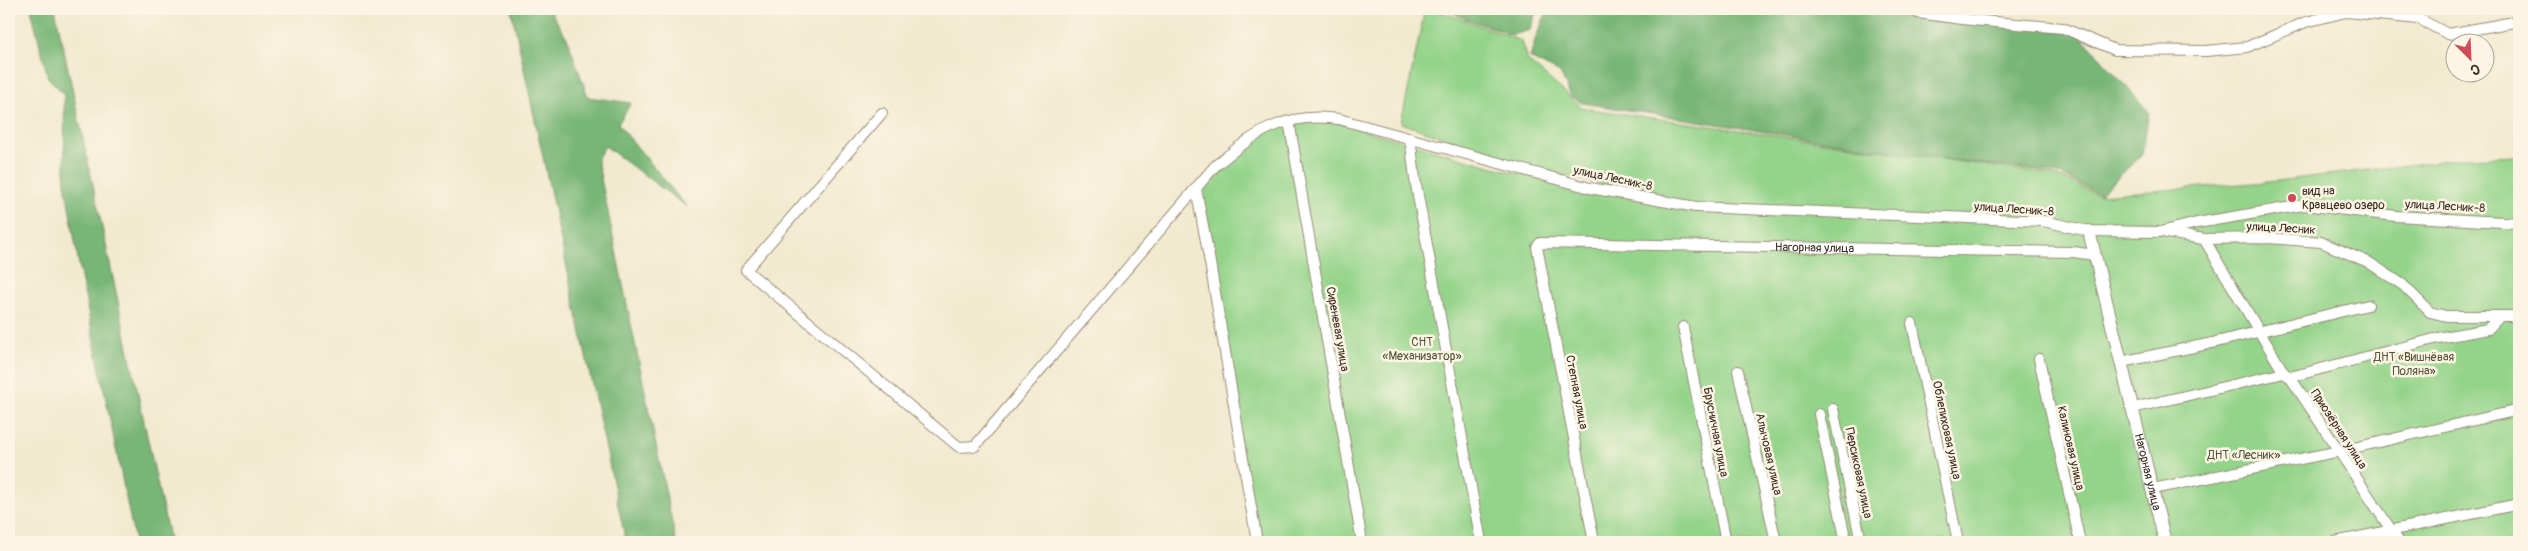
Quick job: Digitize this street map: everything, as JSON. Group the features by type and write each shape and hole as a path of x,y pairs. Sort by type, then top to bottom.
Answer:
{"street":[{"path":"1911,9 1918,13 1960,19 2063,28 2114,50 2206,51 2247,47 2306,22 2346,12 2419,19 2448,34 2519,22"},
{"name":"улица Лесник-8","path":"882,113 746,270 959,447 975,446 1215,166 1262,131 1289,120 1318,116 1408,138 1590,188 1696,207 2043,221 2089,231 2160,232 2197,223 2304,205 2396,216 2519,223"},
{"name":"Сиреневая улица","path":"1289,120 1362,542"},
{"path":"1408,138 1411,145 1415,179 1481,542"},
{"path":"1196,189 1257,542"},
{"name":"Нагорная улица","path":"2089,231 2165,542"},
{"name":"улица Лесник","path":"2160,232 2204,238 2268,238 2320,242 2368,262 2403,285 2430,312 2446,316 2519,316"},
{"name":"Приозёрная улица","path":"2204,238 2287,375 2340,451 2398,542"},
{"name":"Нагорная улица","path":"1537,247 1540,243 1548,242 2073,252 2095,256"},
{"name":"Степная улица","path":"1537,247 1594,542"},
{"path":"2121,362 2208,344 2259,330 2368,305"},
{"path":"2133,408 2287,375 2438,338 2488,329 2500,316"},
{"name":"Облепиховая улица","path":"1912,323 1958,542"},
{"name":"Брусничная улица","path":"1682,327 1726,542"},
{"name":"Калиновая улица","path":"2039,359 2080,542"},
{"name":"Алычовая улица","path":"1738,370 1776,542"},
{"name":"Персиковая улица","path":"1833,409 1861,542"},
{"path":"2153,489 2340,451 2519,410"},
{"path":"1819,414 1846,542"},
{"path":"2335,542 2519,504"}],"green space":[{"path":"31,9 55,9 170,542 135,542 81,277 65,183 64,94 48,78"},
{"path":"511,9 549,9 567,38 588,97 631,103 618,124 687,207 605,146 597,159 676,542 626,542"},
{"path":"1425,9 1434,9 1521,41 1527,60 1583,108 2054,175 2099,195 2268,182 2466,158 2519,156 2519,542 1255,542 1200,190 1223,160 1272,129 1300,121 1328,120 1501,169 1609,195 1609,186 1536,169 1401,123"},
{"path":"1447,9 1537,9 1530,30 1512,35 1461,17"},
{"path":"1548,9 1998,9 1998,20 2080,35 2149,112 2142,155 2100,194 2056,173 1922,156 1582,103 1571,96 1560,73 1530,58 1536,37"}],"place":[{"name":"вид на Кравцево озеро","path":"2292,198"}],"park label":[{"name":"СНТ «Механизатор»","path":"1422,349"},
{"name":"ДНТ «Вишнёвая Поляна»","path":"2414,364"},
{"name":"ДНТ «Лесник»","path":"2244,455"}]}
